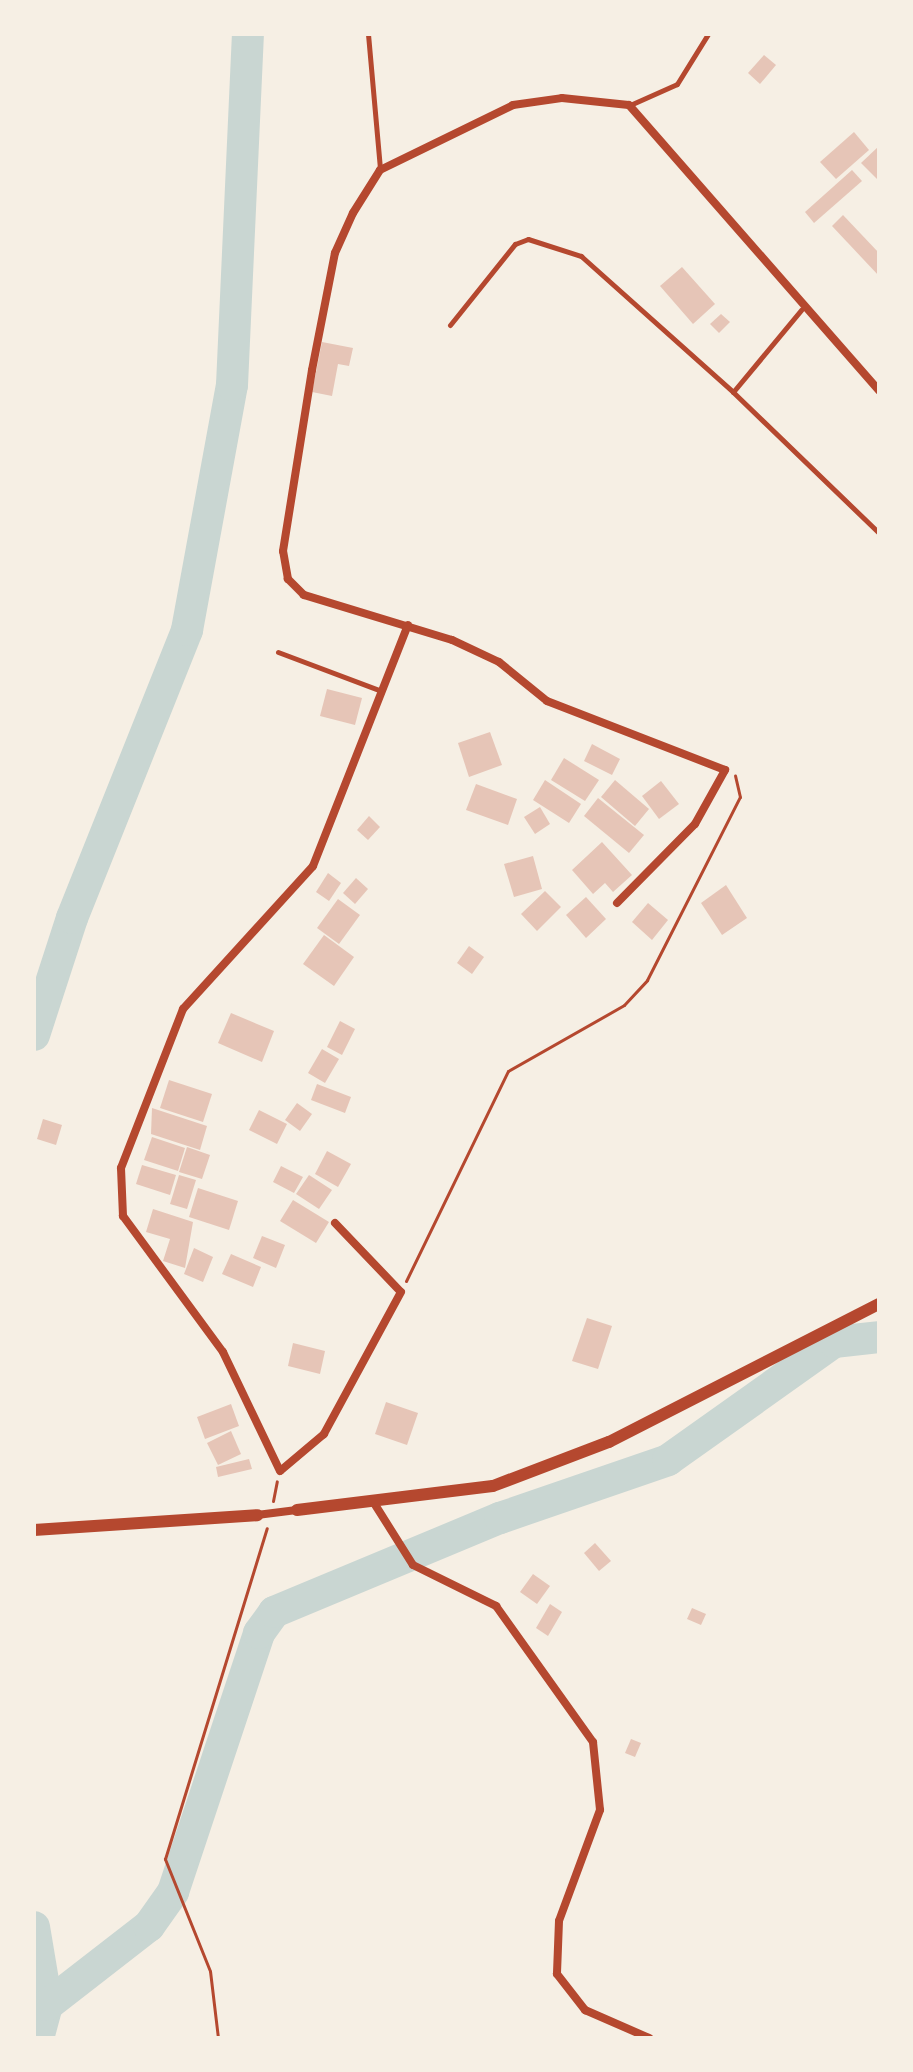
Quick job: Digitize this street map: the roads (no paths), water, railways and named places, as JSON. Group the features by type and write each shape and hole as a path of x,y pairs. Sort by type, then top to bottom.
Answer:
{"street":[{"path":"617,903 695,824 725,770 547,701 499,662 408,625 304,595 288,579 283,551 335,253 380,170 513,105 562,98 629,105 801,310 879,391"},
{"path":"335,1223 401,1292 324,1434 280,1471 223,1352 123,1216 121,1168 183,1009 313,866 408,625"},
{"path":"34,1530 257,1515 493,1486 609,1442 879,1304"},
{"path":"374,1503 413,1565 496,1606 593,1742 600,1810 559,1921 557,1974 585,2010 649,2038"}],"lane":[{"path":"368,34 380,170"},
{"path":"629,105 677,84 708,34"},
{"path":"450,325 515,244 546,239 581,256 733,392 879,533"},
{"path":"733,392 801,310"},
{"path":"278,652 383,691"}],"waterway":[{"path":"34,1035 72,918 187,630 232,385 248,34"},
{"path":"47,2005 149,1926 173,1892 259,1633 274,1612 500,1518 668,1460 834,1342 879,1337"},
{"path":"34,1927 47,2005 38,2038"}]}
